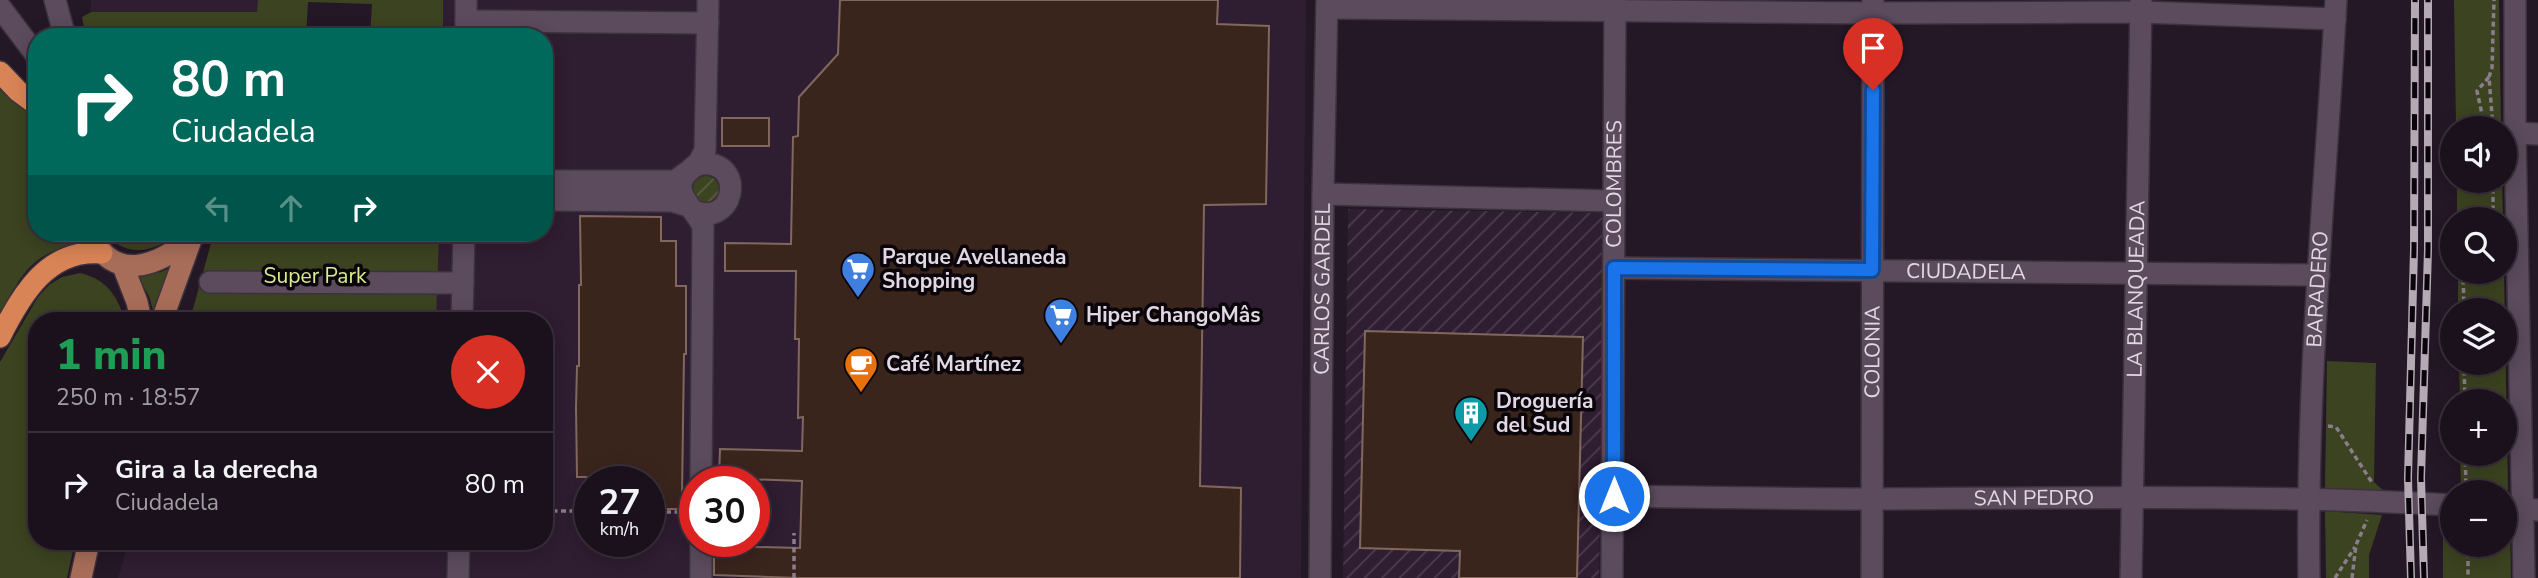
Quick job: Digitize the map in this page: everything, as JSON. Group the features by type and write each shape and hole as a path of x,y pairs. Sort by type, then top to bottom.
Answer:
{"highway":[{"path":"0,72 28,98"},
{"path":"0,337 22,295 48,268 75,254 102,253"}],"main road":[{"path":"96,242 102,253 123,267 135,294 139,312"},
{"path":"123,267 142,265 170,256 185,242"},
{"path":"165,312 190,242"},
{"path":"81,578 87,550"}],"street":[{"path":"55,0 63,28"},
{"path":"708,0 711,158"},
{"path":"2515,0 2515,116"},
{"path":"1327,4 2141,6 2336,10"},
{"name":"CARLOS GARDEL","path":"1320,578 1327,4"},
{"name":"COLOMBRES","path":"1612,578 1615,5"},
{"name":"COLONIA","path":"1872,578 1873,6"},
{"name":"LA BLANQUEADA","path":"2131,578 2141,6"},
{"path":"0,7 28,45"},
{"name":"BARADERO","path":"2309,578 2308,499 2323,422 2319,275 2336,10"},
{"path":"466,19 708,23"},
{"path":"2517,133 2538,134"},
{"path":"553,181 675,181 703,156 711,158 728,177 731,194 728,202 700,214 672,201 553,200"},
{"path":"689,170 681,187 681,194 700,214 701,466"},
{"path":"2516,193 2524,578"},
{"path":"1323,194 1614,201"},
{"path":"463,312 464,242"},
{"name":"CIUDADELA","path":"1614,268 2319,275"},
{"path":"210,282 463,283"},
{"name":"SAN PEDRO","path":"1614,496 1872,499 2132,497 2308,499 2440,504"},
{"path":"458,578 459,550"},
{"path":"701,557 701,578"}],"path":[{"path":"2483,116 2477,91 2489,77 2492,68 2494,0"},
{"path":"2489,77 2492,116"},
{"path":"2323,422 2328,438"},
{"path":"2323,422 2336,427 2376,488 2376,501 2356,545 2335,578"},
{"path":"553,511 574,511"},
{"path":"794,533 794,578"},
{"path":"2352,578 2356,545"},
{"path":"2468,557 2468,578"}],"shaded area":[{"path":"91,0 258,0 258,12 91,12"},
{"path":"443,0 1306,0 1301,578 118,578 126,550 553,550 553,312 192,312 211,242 553,242 553,28 443,28"},
{"path":"1348,209 1604,213 1599,578 1343,578"}],"green space":[{"path":"258,0 443,0 443,28 371,28 372,4 308,2 307,28 84,28 82,17 91,12 257,12"},
{"path":"2454,0 2499,0 2501,116 2456,116"},
{"path":"0,85 28,108 28,242 86,244 54,251 32,265 15,286 0,315"},
{"path":"706,176 715,180 719,189 715,198 706,202 697,198 693,189 697,180"},
{"path":"2457,193 2502,193 2503,207 2457,207"},
{"path":"115,242 165,242 140,250"},
{"name":"Super Park","path":"211,242 439,242 436,312 192,312"},
{"path":"170,268 153,312 149,296 136,274 161,272"},
{"path":"80,273 97,279 109,289 122,312 29,312 49,285 62,277"},
{"path":"2458,284 2504,284 2504,298 2458,298"},
{"path":"28,314 28,550 73,550 67,578 0,578 0,362"},
{"path":"2327,361 2376,363 2374,482 2384,491 2325,488"},
{"path":"2459,375 2506,375 2506,389 2460,389"},
{"path":"2460,466 2508,466 2508,480 2461,480"},
{"path":"2325,511 2382,515 2369,555 2369,578 2326,578"},
{"path":"2443,557 2511,557 2511,578 2443,578"}],"building":[{"name":"Hiper ChangoMâs","path":"840,0 1218,0 1217,24 1269,26 1266,204 1204,205 1200,486 1241,488 1240,578 800,578 714,575 714,557 770,557 770,547 800,548 802,481 770,480 770,466 719,466 720,449 802,451 803,417 798,418 799,339 795,339 796,271 725,271 725,243 791,244 793,137 798,136 799,97 838,54"},
{"path":"722,118 769,118 769,146 722,146"},
{"path":"580,216 661,217 661,241 676,241 676,286 686,286 686,354 679,509 665,509 665,466 577,466 576,408 581,285"},
{"name":"Droguería del Sud","path":"1365,331 1583,337 1577,578 1459,578 1460,551 1360,548"}],"railway":[{"path":"2411,578 2408,478 2414,250 2415,0"},
{"path":"2424,578 2421,478 2428,250 2428,0"}],"place":[{"name":"Parque Avellaneda Shopping","path":"858,299"},
{"name":"Hiper ChangoMâs","path":"1061,345"},
{"name":"Café Martínez","path":"861,394"},
{"name":"Droguería del Sud","path":"1471,443"}],"route":[{"path":"1614,496 1614,268 1872,270 1873,90"}]}
